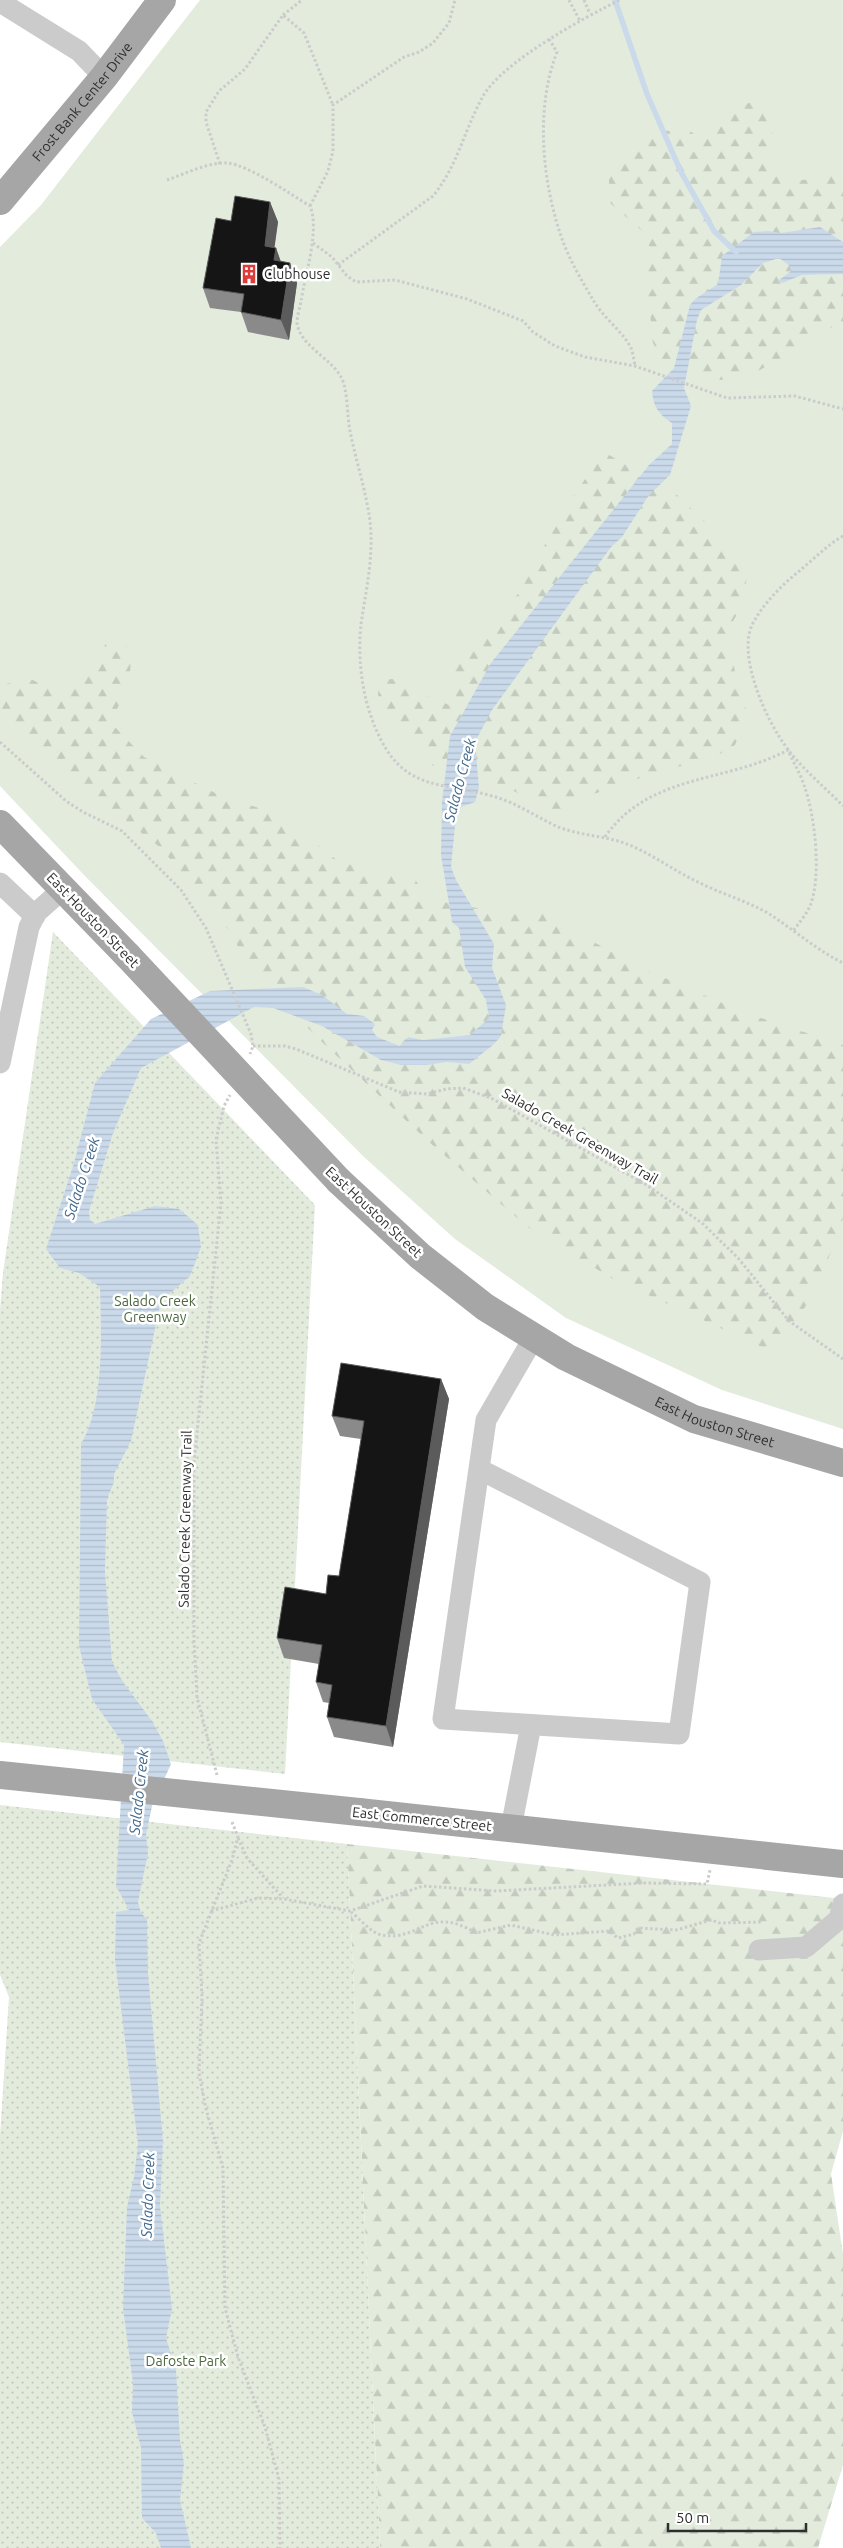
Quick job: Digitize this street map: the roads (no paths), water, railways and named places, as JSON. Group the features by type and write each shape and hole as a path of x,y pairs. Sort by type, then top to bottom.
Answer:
{"main road":[{"name":"Frost Bank Center Drive","path":"0,201 104,77 162,0"},
{"name":"East Houston Street","path":"0,824 128,956 339,1181 420,1256 485,1307 566,1357 694,1419 843,1463"},
{"name":"East Commerce Street","path":"0,1775 843,1864"}],"lane":[{"path":"0,2 79,51 104,77"},
{"path":"0,883 34,916"},
{"path":"0,1062 30,926 34,916 63,888"},
{"path":"479,1469 700,1582 679,1734 443,1719 486,1420 534,1337"},
{"path":"511,1828 531,1725"},
{"path":"759,1950 806,1947 840,1919 843,1904"}],"water":[{"name":"Salado Creek","path":"820,227 843,242 843,274 802,275 782,283 778,281 791,271 790,266 779,258 763,263 741,285 701,310 697,320 684,388 691,406 670,475 649,495 622,537 611,547 492,710 475,742 479,788 475,802 461,807 456,816 451,867 456,880 494,944 492,968 506,1005 501,1036 493,1045 469,1064 447,1062 426,1065 401,1065 381,1060 322,1026 273,1008 254,1007 141,1068 113,1133 89,1211 90,1220 95,1224 155,1206 179,1209 198,1225 201,1247 190,1276 161,1301 131,1441 114,1474 114,1482 107,1499 105,1571 112,1662 123,1682 152,1721 163,1741 171,1764 152,1806 146,1835 148,1853 138,1902 141,1913 147,1919 148,1973 163,2141 160,2206 172,2309 166,2338 176,2370 180,2440 184,2463 180,2500 191,2548 161,2548 156,2533 142,2518 141,2448 132,2412 133,2383 123,2308 127,2207 134,2177 138,2144 115,1960 116,1912 129,1910 116,1886 124,1745 92,1699 79,1646 81,1444 89,1428 98,1389 101,1346 100,1287 79,1273 60,1268 46,1249 74,1163 95,1083 151,1019 210,991 303,987 322,995 347,1014 364,1016 375,1024 372,1030 377,1037 400,1046 408,1037 423,1040 470,1035 489,1018 486,1000 465,967 459,928 452,922 441,855 442,802 450,736 491,663 649,465 672,444 672,423 658,410 652,391 674,368 690,305 695,299 718,284 722,256 754,232 768,231 781,233"}],"waterway":[{"path":"615,0 647,94 681,172 714,231 736,252"}],"place":[{"name":"Clubhouse","path":"249,274"}],"park label":[{"name":"Salado Creek Greenway","path":"155,1309"},
{"name":"Dafoste Park","path":"186,2361"}]}
